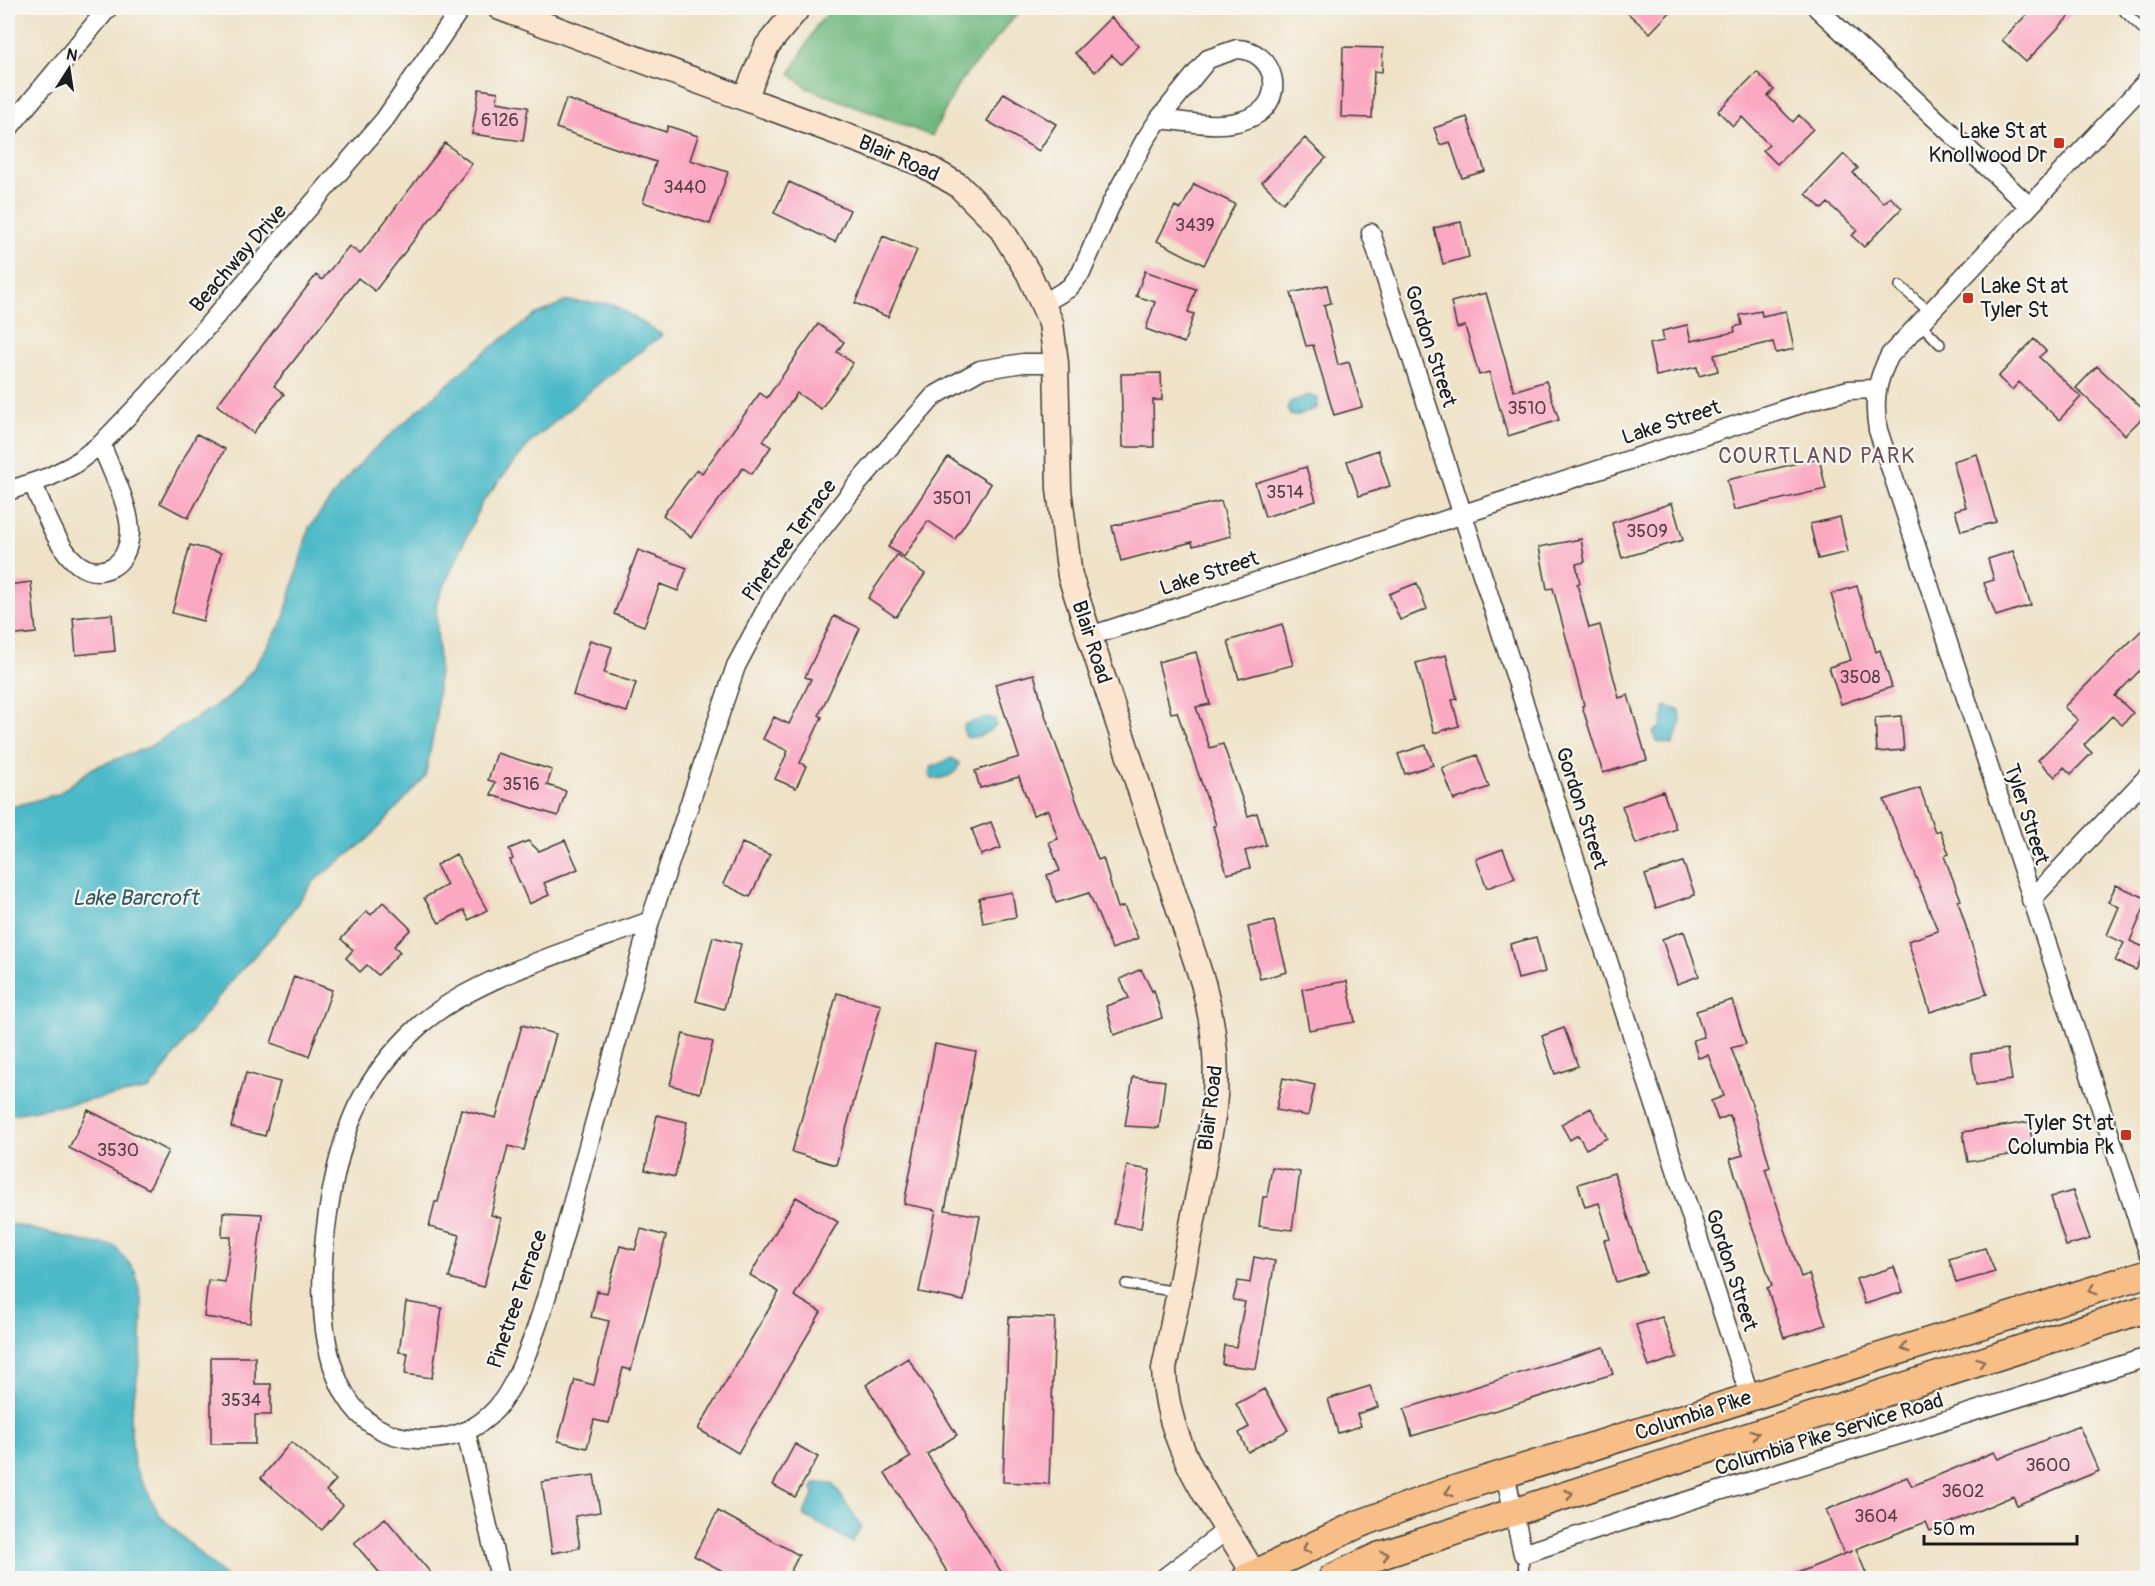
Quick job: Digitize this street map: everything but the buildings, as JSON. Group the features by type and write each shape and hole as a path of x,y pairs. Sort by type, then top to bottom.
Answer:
{"main road":[{"name":"Columbia Pike","path":"1252,1577 1359,1524 1505,1474 2148,1273"},
{"name":"Columbia Pike","path":"1332,1578 1379,1556 2148,1308"}],"street":[{"path":"8,129 108,8"},
{"name":"Beachway Drive","path":"8,490 33,484 73,465 100,444 149,394 386,119 461,8"},
{"name":"Blair Road","path":"500,8 922,164 958,185 1000,227 1044,303 1054,337 1055,403 1063,537 1070,576 1203,983 1216,1045 1217,1083 1213,1117 1164,1369 1165,1399 1183,1457 1198,1486 1228,1529 1252,1577"},
{"path":"745,98 767,46 798,8"},
{"path":"1817,8 2029,206"},
{"path":"1044,303 1069,288 1081,273 1112,202 1145,140 1159,119 1208,59 1226,51 1248,49 1261,56 1269,65 1274,79 1273,92 1268,103 1251,117 1233,123 1215,124 1159,119"},
{"path":"1875,389 1890,355 2029,206 2145,88"},
{"name":"Gordon Street","path":"1371,233 1750,1397"},
{"name":"Pinetree Terrace","path":"650,921 484,986 421,1024 394,1052 374,1078 358,1106 334,1173 328,1208 324,1287 325,1330 337,1381 350,1403 365,1419 384,1432 405,1439 431,1440 466,1432 495,1410 509,1391 525,1355 553,1275 650,921 736,666 783,579 859,482 934,396 980,370 1023,363 1056,363"},
{"name":"Lake Street","path":"1090,636 1822,397 1849,390 1875,389"},
{"name":"Tyler Street","path":"1875,389 1874,410 1878,430 2148,1251"},
{"path":"33,484 62,547 70,559 81,567 92,570 107,569 115,565 122,559 128,547 130,530 128,514 100,444"},
{"path":"2031,900 2148,776"},
{"name":"Columbia Pike Service Road","path":"1524,1554 2148,1357"},
{"path":"466,1432 500,1578"},
{"path":"1505,1474 1524,1554"},
{"path":"1164,1578 1228,1529"}],"lane":[{"path":"2125,12 2148,34"},
{"path":"1899,286 1925,318 1940,344"},
{"path":"1126,1284 1179,1292"},
{"path":"1524,1554 1524,1578"}],"green space":[{"path":"833,8 1022,8 959,83 932,136 807,88 790,74 817,25"}],"water":[{"name":"Lake Barcroft","path":"567,301 613,304 662,335 603,380 530,443 483,501 436,604 439,667 436,721 425,777 367,840 314,881 277,931 232,980 200,1020 150,1089 8,1115 8,808 58,794 93,768 149,747 228,698 254,668 283,621 309,528 341,485 372,451 482,354 535,315"},
{"path":"1309,395 1318,398 1317,408 1295,416 1290,415 1287,408 1290,402"},
{"path":"1665,706 1680,710 1681,722 1672,745 1657,741 1653,732 1661,727"},
{"path":"988,717 995,719 996,725 979,736 966,737 963,729 965,724"},
{"path":"952,758 959,763 956,771 945,777 932,779 929,775 930,768"},
{"path":"8,1223 81,1241 115,1246 135,1271 142,1303 141,1354 130,1420 134,1466 160,1516 226,1578 8,1578"},
{"path":"816,1483 833,1484 861,1526 852,1542 803,1515 815,1492 812,1490"}],"place":[{"name":"Lake St at Knollwood Dr","path":"2059,143"},
{"name":"Lake St at Tyler St","path":"1968,298"},
{"name":"Tyler St at Columbia Pk","path":"2126,1135"}],"district":[{"name":"COURTLAND PARK","path":"1817,455"}]}
